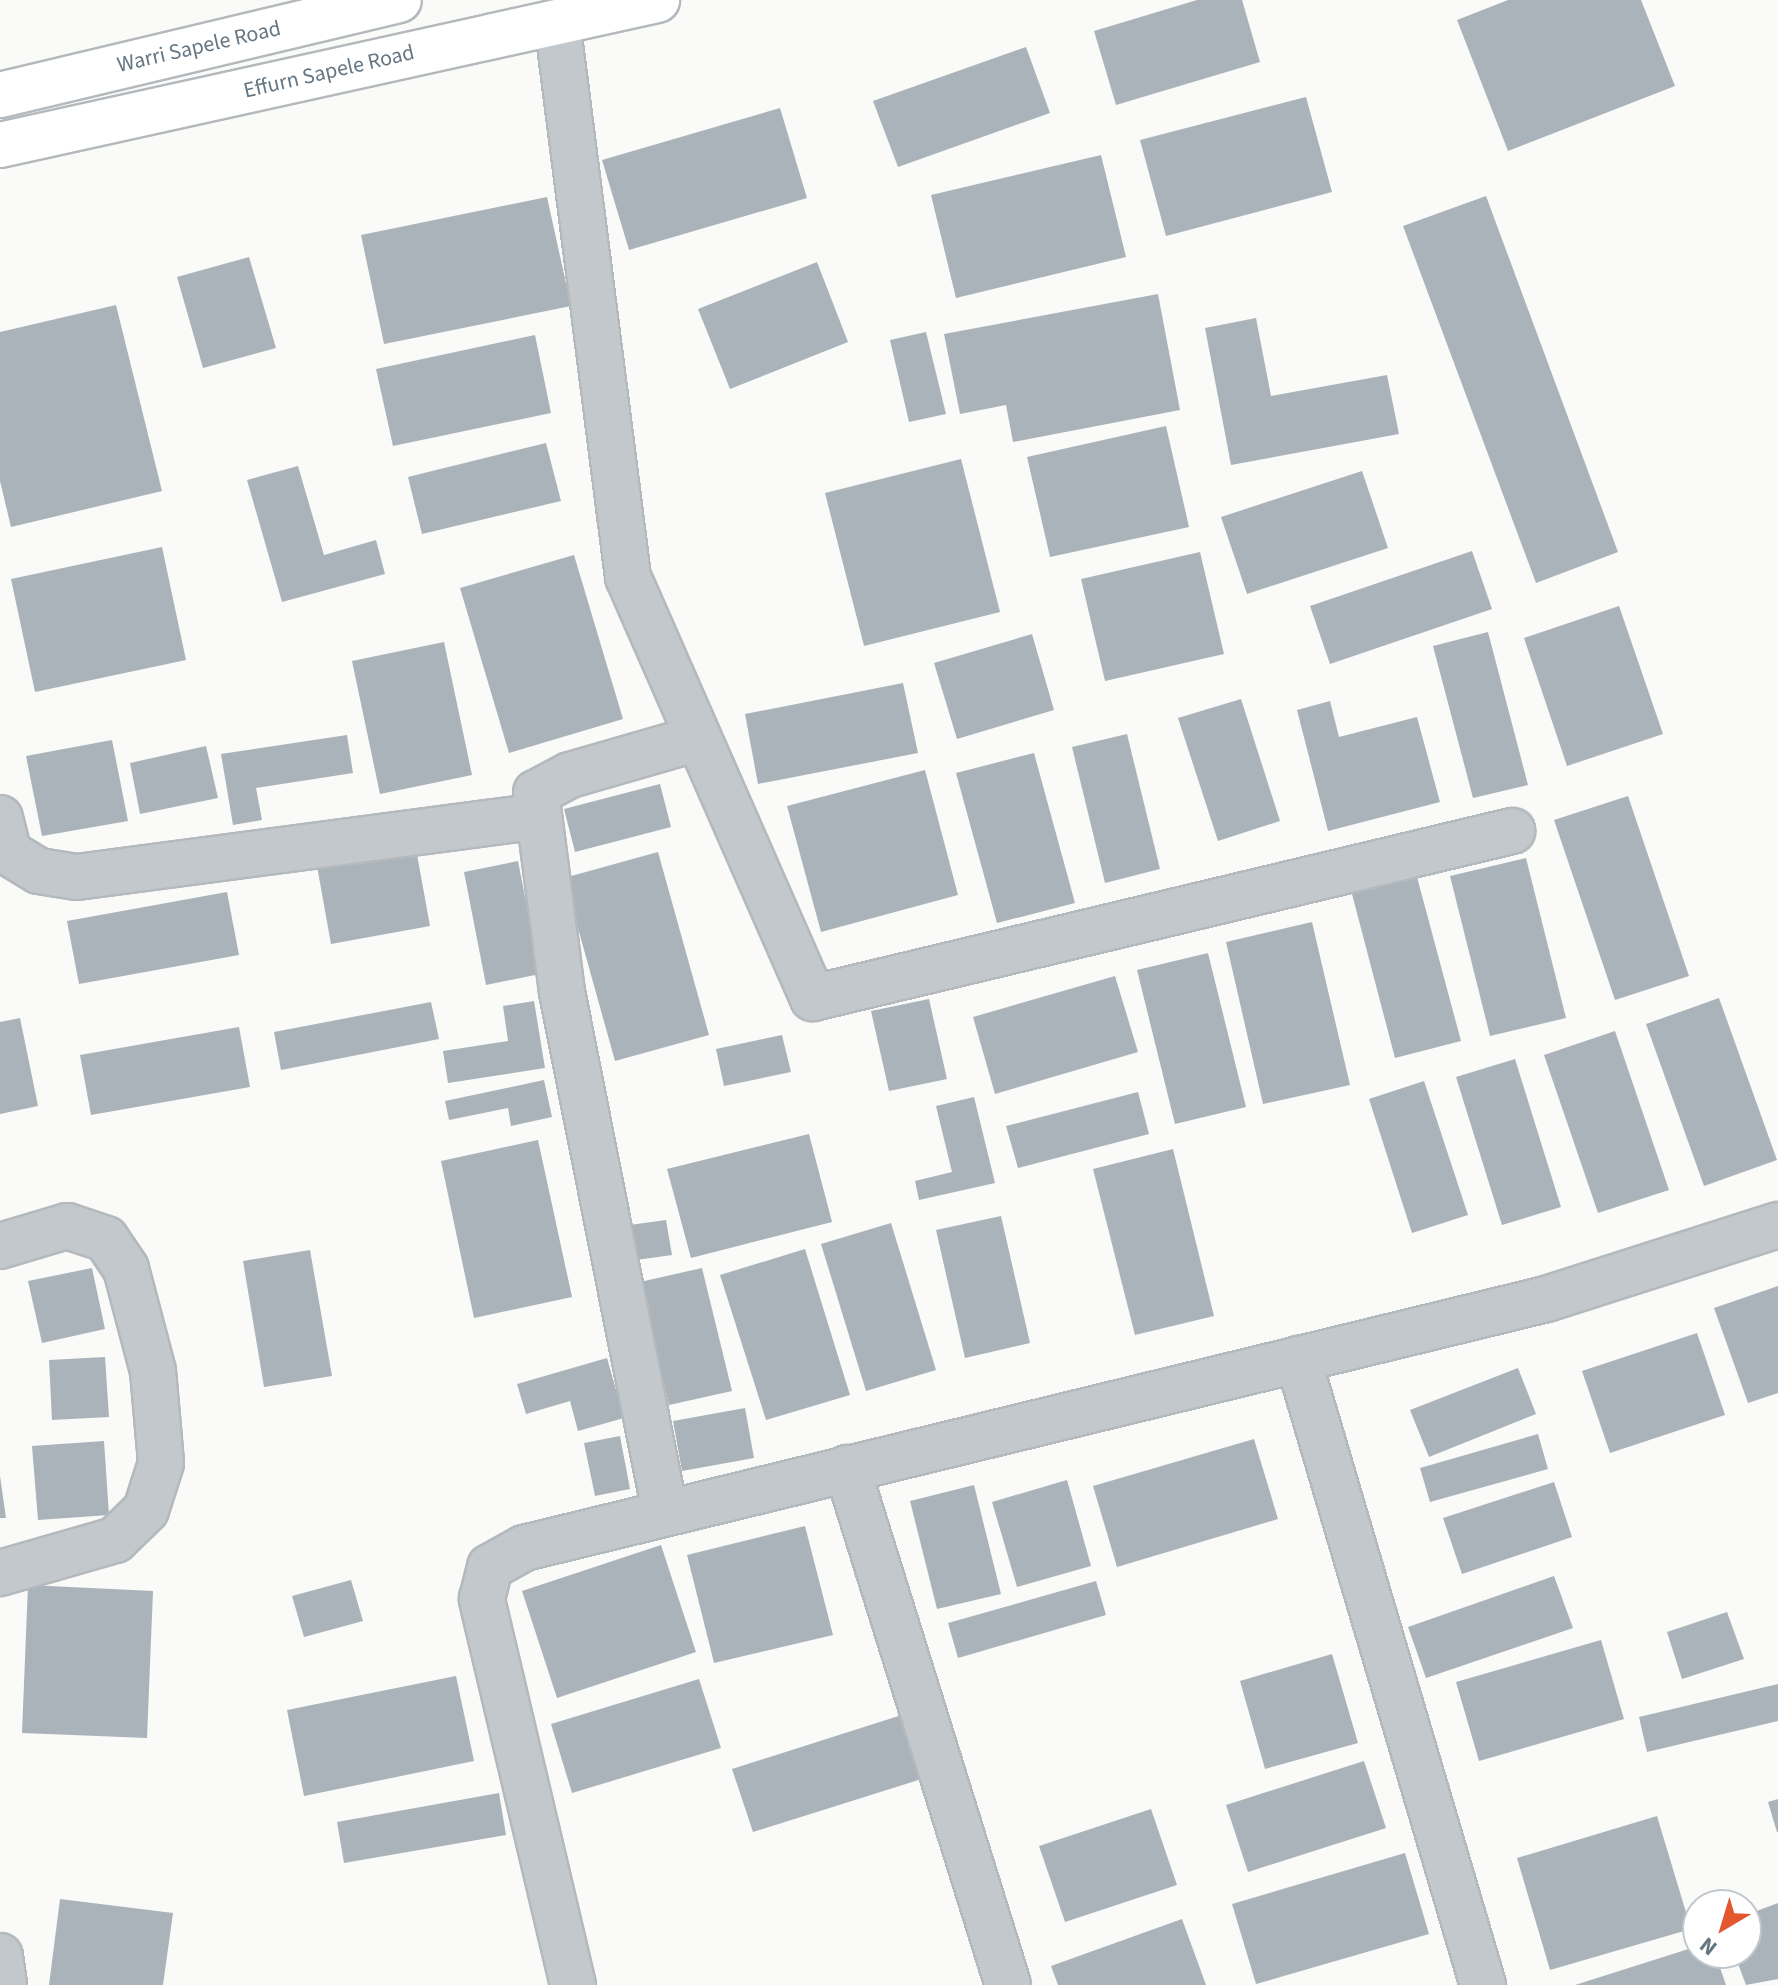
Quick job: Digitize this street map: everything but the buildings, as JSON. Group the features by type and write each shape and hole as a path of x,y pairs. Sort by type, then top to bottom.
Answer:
{"highway":[{"name":"Warri Sapele Road","path":"0,95 399,0"},
{"name":"Effurn Sapele Road","path":"0,145 657,0"}],"street":[{"path":"557,21 628,577 695,739 813,998 1512,831"},
{"path":"665,1512 562,992 535,817 536,793 570,775 695,739"},
{"path":"0,818 9,853 39,871 77,877 535,817"},
{"path":"573,1985 482,1599 490,1567 524,1548 665,1512 1546,1299 1778,1225"},
{"path":"0,1246 67,1226 106,1239 126,1269 153,1371 161,1463 146,1510 115,1540 0,1573"},
{"path":"1298,1359 1483,1985"},
{"path":"847,1468 1008,1985"},
{"path":"0,1956 4,1985"}]}
